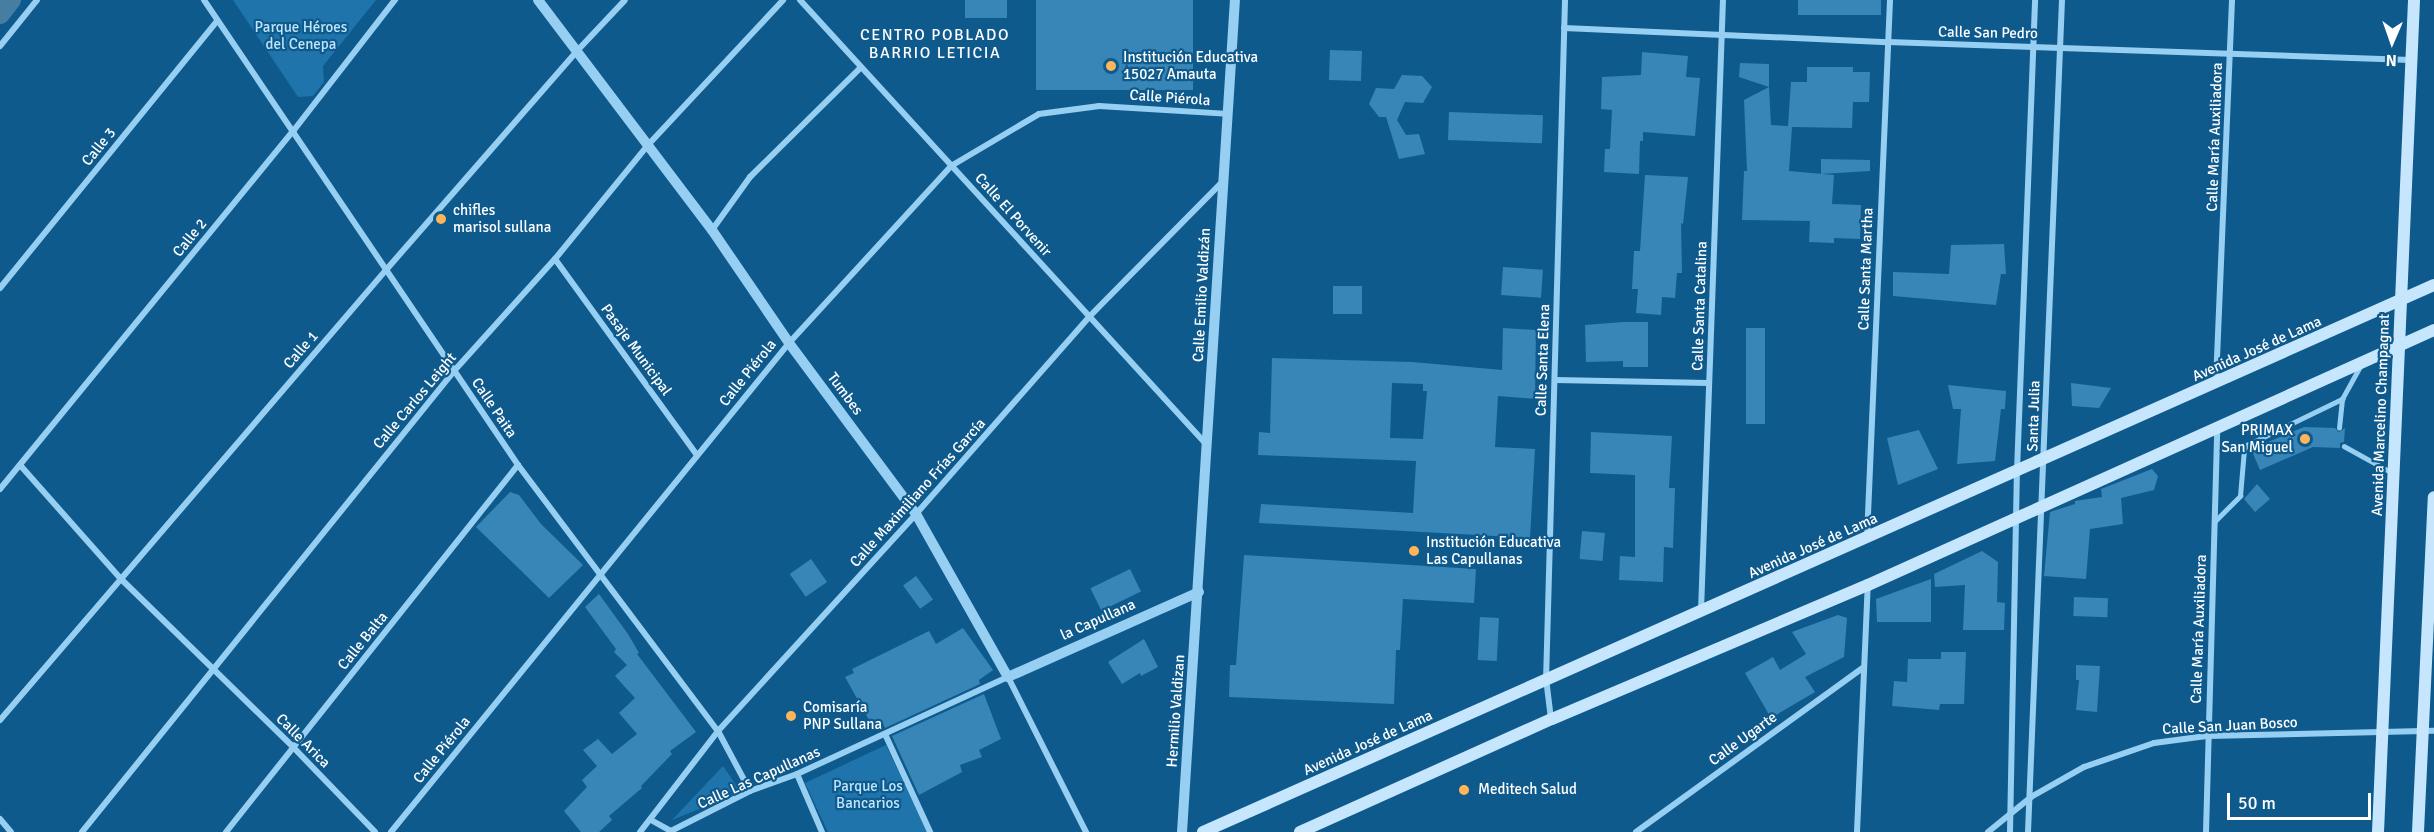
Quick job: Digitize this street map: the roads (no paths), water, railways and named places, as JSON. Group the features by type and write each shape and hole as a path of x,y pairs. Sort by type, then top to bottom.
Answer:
{"main road":[{"name":"Avenida Marcelino Champagnat","path":"2378,832 2414,0"},
{"name":"Avenida José de Lama","path":"1203,832 2434,285"},
{"path":"1300,832 1552,719 1868,585 2016,516 2434,330"},
{"path":"2418,832 2429,730 2434,497"}],"street":[{"path":"0,46 37,0"},
{"name":"Calle Paita","path":"204,0 294,130 518,465 601,572 718,731 750,791"},
{"name":"Calle 2","path":"0,489 294,130 395,0"},
{"name":"Tumbes","path":"538,0 712,230 789,343 916,514 1008,677 1086,832"},
{"name":"Calle 1","path":"0,720 386,270 576,52 625,0"},
{"name":"Calle Carlos Leight","path":"82,832 212,668 454,371 555,259 648,145 783,0"},
{"name":"Calle El Porvenir","path":"800,0 1208,447"},
{"name":"Calle Emilio Valdizán","path":"1199,592 1235,0"},
{"name":"Calle Santa Elena","path":"1552,719 1546,681 1565,0"},
{"name":"Calle Santa Catalina","path":"1701,612 1723,0"},
{"name":"Calle Santa Martha","path":"1867,538 1890,0"},
{"name":"Santa Julia","path":"2010,832 2016,516 2035,0"},
{"name":"Santa Julia","path":"2028,832 2062,0"},
{"name":"Calle María Auxiliadora","path":"2216,383 2232,0"},
{"name":"Calle 3","path":"0,288 217,21"},
{"name":"Calle San Pedro","path":"1563,28 2411,60"},
{"path":"712,230 750,177 861,67"},
{"name":"Calle Piérola","path":"392,832 789,343 951,166 1039,114 1099,106 1228,114"},
{"name":"Calle Maximiliano Frías García","path":"640,832 718,731 916,514 1089,317 1224,179"},
{"name":"Pasaje Municipal","path":"555,259 697,455"},
{"path":"1555,380 1709,383"},
{"name":"Calle María Auxiliadora","path":"2206,832 2217,428"},
{"name":"Calle Arica","path":"20,465 120,578 293,747 375,832"},
{"name":"Calle Balta","path":"226,832 518,465"},
{"path":"1857,832 1868,585"},
{"name":"la Capullana","path":"1008,677 1199,592"},
{"name":"Hermilio Valdizan","path":"1182,832 1199,592"},
{"name":"Calle Ugarte","path":"1636,832 1645,829 1864,667"},
{"name":"Calle Las Capullanas","path":"651,820 671,831 750,791 797,774 1008,677"},
{"name":"Calle San Juan Bosco","path":"1988,832 2031,797 2084,767 2115,754 2154,743 2207,736 2429,730"},
{"path":"885,734 930,832"},
{"path":"797,774 822,832"},
{"path":"0,819 11,832"}],"lane":[{"path":"2339,428 2342,399 2362,363"},
{"path":"2214,522 2240,496 2244,449 2247,445 2342,399"},
{"path":"2344,446 2394,473"}],"waterway":[{"path":"0,14 11,0"}],"place":[{"name":"Institución Educativa 15027 Amauta","path":"1111,66"},
{"name":"chifles marisol sullana","path":"441,219"},
{"name":"PRIMAX San Miguel","path":"2305,439"},
{"name":"Institución Educativa Las Capullanas","path":"1414,551"},
{"name":"Comisaría PNP Sullana","path":"791,716"},
{"name":"Meditech Salud","path":"1464,790"}],"district":[{"name":"CENTRO POBLADO BARRIO LETICIA","path":"935,44"}],"park label":[{"name":"Parque Héroes del Cenepa","path":"301,36"},
{"name":"Parque Los Bancarios","path":"868,794"}]}
